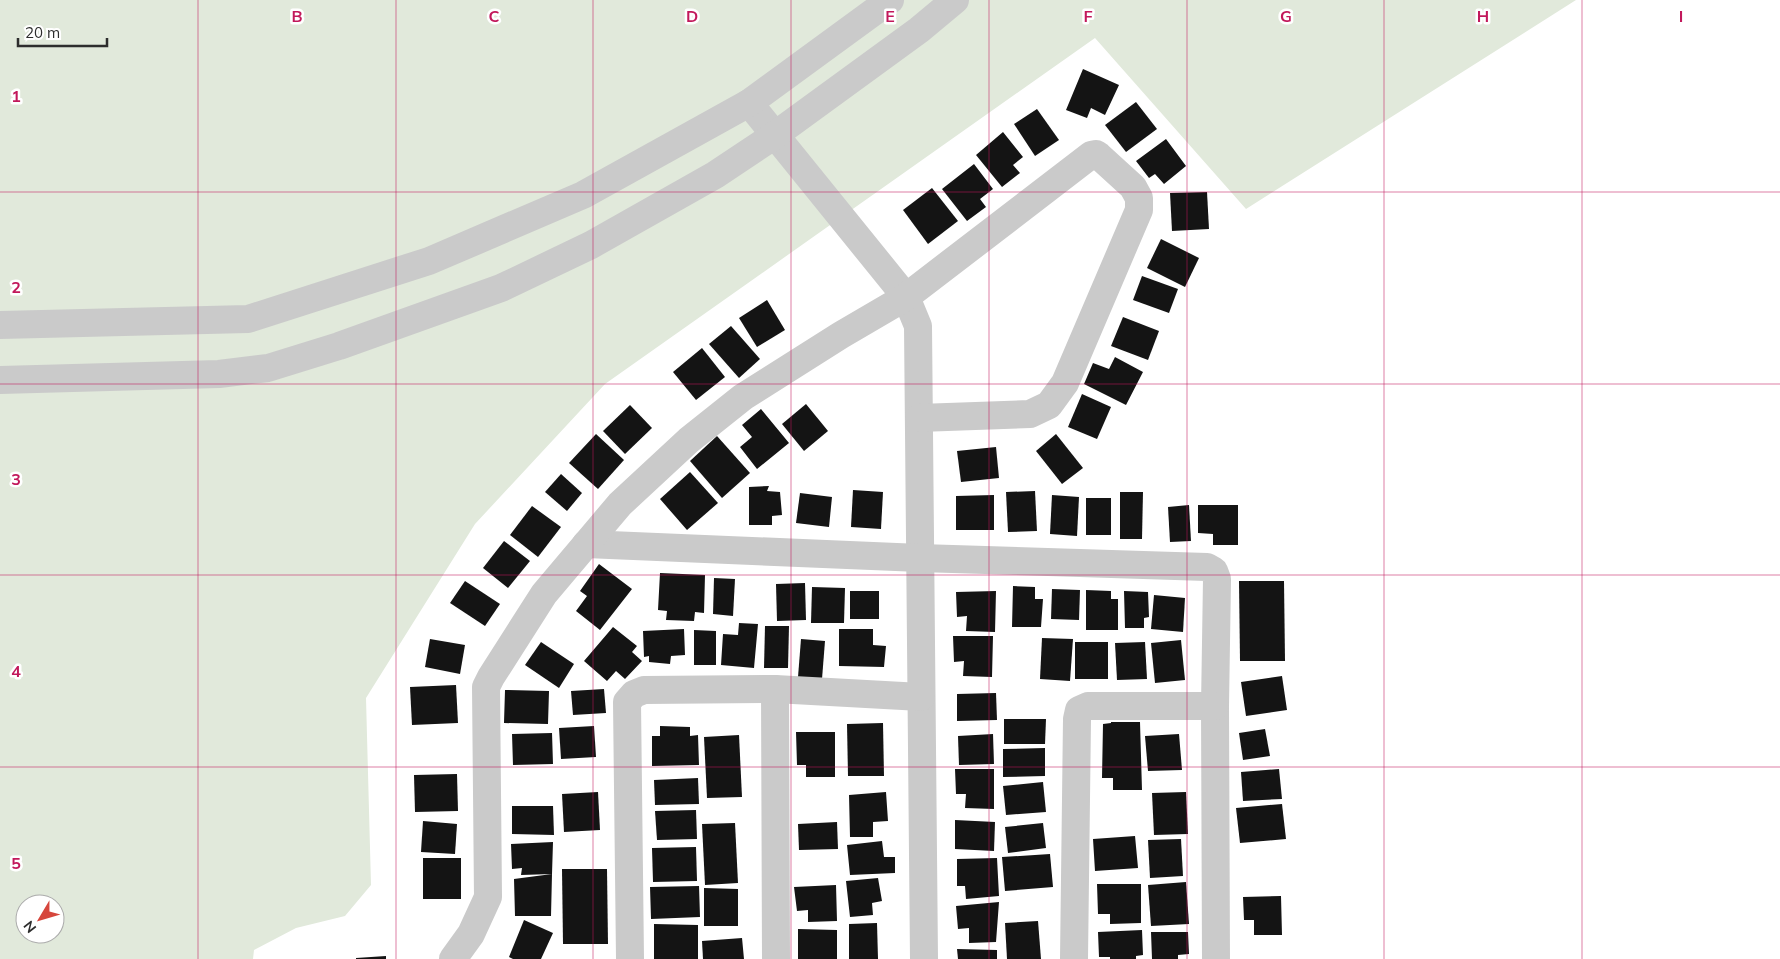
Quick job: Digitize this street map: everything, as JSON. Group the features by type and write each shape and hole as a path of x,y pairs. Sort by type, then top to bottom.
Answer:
{"street":[{"path":"0,325 248,319 429,261 583,195 749,103 890,0"},
{"path":"0,380 218,374 268,368 339,346 501,288 591,246 715,174 775,135 920,30 956,0"},
{"path":"749,103 906,297 918,326 924,959"},
{"path":"454,959 471,934 488,897 486,687 544,594 627,498 689,440 743,397 842,334 906,297 1091,155 1096,154 1100,156 1133,187 1139,198 1139,210 1065,383 1049,405 1030,414 919,418"},
{"path":"586,544 920,558 1207,567 1214,571 1217,579 1216,959"},
{"path":"630,959 627,702 634,694 644,690 775,689 921,697"},
{"path":"775,689 776,959"},
{"path":"1074,959 1077,719 1079,710 1088,706 1216,706"}],"shaded area":[{"path":"0,0 1576,0 1246,209 1095,38 605,384 475,524 366,698 371,885 345,916 296,928 254,950 253,959 0,959"}],"building":[{"path":"1083,69 1119,85 1105,115 1091,108 1087,118 1066,110"},
{"path":"1136,102 1157,129 1126,152 1105,125"},
{"path":"1037,109 1059,140 1035,156 1014,124"},
{"path":"1003,132 1023,157 1013,165 1020,173 1002,187 976,155"},
{"path":"1166,139 1186,166 1164,184 1155,174 1149,178 1136,161"},
{"path":"974,164 993,189 980,199 986,207 967,221 942,189"},
{"path":"932,188 958,221 928,244 903,210"},
{"path":"1207,192 1209,229 1172,231 1170,193"},
{"path":"1161,239 1199,258 1185,287 1147,268"},
{"path":"1142,276 1178,289 1169,313 1133,300"},
{"path":"767,300 785,330 757,347 739,318"},
{"path":"1123,317 1159,331 1148,360 1111,346"},
{"path":"731,326 760,359 739,378 709,344"},
{"path":"702,348 725,377 696,400 673,372"},
{"path":"1115,357 1143,372 1126,405 1084,384 1093,363 1109,369"},
{"path":"1082,394 1111,407 1097,439 1068,427"},
{"path":"806,404 828,431 804,451 782,424"},
{"path":"630,405 652,428 625,454 603,431"},
{"path":"761,409 789,443 757,469 740,447 752,437 742,425"},
{"path":"596,434 624,460 598,489 569,463"},
{"path":"1056,434 1083,468 1062,484 1036,451"},
{"path":"717,436 750,473 722,498 690,461"},
{"path":"996,447 999,478 961,482 957,451"},
{"path":"690,472 718,503 687,530 660,499"},
{"path":"561,474 582,493 567,511 545,492"},
{"path":"769,486 767,491 780,492 782,515 772,516 772,525 749,525 749,487"},
{"path":"853,490 883,492 881,529 851,527"},
{"path":"1035,491 1037,531 1008,532 1006,492"},
{"path":"1120,492 1143,492 1142,539 1120,539"},
{"path":"800,493 832,497 829,527 796,523"},
{"path":"994,495 994,530 956,530 956,496"},
{"path":"1052,495 1079,497 1077,536 1050,534"},
{"path":"1086,498 1111,498 1111,535 1086,535"},
{"path":"1189,505 1191,541 1170,542 1168,507"},
{"path":"1198,505 1238,505 1238,545 1213,545 1213,534 1198,533"},
{"path":"532,506 561,527 538,557 510,535"},
{"path":"504,541 530,561 508,588 483,568"},
{"path":"599,564 632,589 600,630 576,611 587,596 580,591"},
{"path":"660,573 705,575 704,613 695,612 694,621 666,620 667,611 658,610"},
{"path":"714,578 735,579 733,616 713,614"},
{"path":"465,581 500,604 485,626 450,603"},
{"path":"1239,581 1284,581 1285,661 1240,661"},
{"path":"805,583 806,620 777,621 776,584"},
{"path":"1013,586 1035,587 1035,599 1043,599 1041,627 1012,627"},
{"path":"812,587 845,588 844,623 811,623"},
{"path":"1052,589 1080,590 1079,620 1051,619"},
{"path":"1086,590 1111,591 1111,599 1118,599 1118,630 1086,630"},
{"path":"850,591 879,591 879,619 850,619"},
{"path":"996,591 995,632 966,631 967,616 957,617 956,592"},
{"path":"1124,591 1148,592 1149,617 1144,618 1144,628 1125,628"},
{"path":"1154,595 1185,598 1183,632 1151,629"},
{"path":"739,623 758,624 754,668 721,665 723,634 738,635"},
{"path":"765,626 789,626 788,668 764,668"},
{"path":"613,627 637,646 632,652 642,661 625,679 616,671 607,681 584,661"},
{"path":"684,629 685,655 671,656 670,664 649,662 649,656 644,657 643,631"},
{"path":"839,629 873,629 873,645 886,646 884,667 839,666"},
{"path":"694,630 716,631 716,665 694,665"},
{"path":"953,636 993,636 992,677 963,676 964,661 954,662"},
{"path":"1042,638 1073,639 1070,681 1040,679"},
{"path":"430,639 465,645 460,674 425,667"},
{"path":"801,639 825,641 822,679 798,677"},
{"path":"1181,640 1185,680 1155,683 1151,643"},
{"path":"541,642 574,664 559,688 525,665"},
{"path":"1075,642 1108,642 1108,679 1075,679"},
{"path":"1145,642 1147,679 1117,680 1115,643"},
{"path":"1282,676 1287,710 1246,716 1241,682"},
{"path":"456,685 458,723 412,725 410,687"},
{"path":"604,689 606,713 573,715 571,691"},
{"path":"505,690 549,691 548,724 504,723"},
{"path":"996,693 997,720 957,721 957,694"},
{"path":"1004,719 1046,719 1045,744 1004,744"},
{"path":"1111,722 1140,722 1142,790 1113,790 1113,778 1102,778 1103,724"},
{"path":"883,723 884,776 848,776 847,724"},
{"path":"594,726 596,757 561,759 559,728"},
{"path":"660,726 690,727 690,736 698,735 699,765 652,766 652,736 660,736"},
{"path":"1265,729 1270,756 1243,760 1239,733"},
{"path":"796,732 835,732 835,777 806,777 806,765 797,765"},
{"path":"552,733 553,764 513,765 512,734"},
{"path":"993,734 994,764 959,765 958,736"},
{"path":"1179,734 1182,770 1148,771 1145,736"},
{"path":"739,735 742,797 707,798 704,737"},
{"path":"1045,748 1045,776 1003,777 1003,749"},
{"path":"955,769 994,769 994,809 965,808 966,794 956,794"},
{"path":"1279,769 1282,799 1243,801 1241,772"},
{"path":"457,774 458,811 415,812 414,775"},
{"path":"698,778 699,804 655,805 654,780"},
{"path":"1043,782 1046,812 1006,815 1003,786"},
{"path":"598,792 600,830 564,832 562,794"},
{"path":"886,792 888,821 873,822 873,837 850,837 849,795"},
{"path":"1186,792 1188,834 1154,835 1152,793"},
{"path":"1282,804 1286,839 1240,843 1236,808"},
{"path":"512,806 553,806 554,835 512,834"},
{"path":"696,810 697,839 657,840 655,811"},
{"path":"955,820 995,822 994,851 955,849"},
{"path":"423,821 457,824 455,854 421,852"},
{"path":"837,822 838,849 799,850 798,824"},
{"path":"735,823 738,883 705,885 702,824"},
{"path":"1043,823 1046,848 1008,853 1005,827"},
{"path":"1135,836 1138,868 1095,871 1093,839"},
{"path":"1181,839 1183,876 1150,878 1148,840"},
{"path":"882,841 884,857 895,857 895,873 850,875 847,845"},
{"path":"553,842 552,874 521,875 522,868 512,869 511,844"},
{"path":"696,847 697,881 653,882 652,848"},
{"path":"1050,854 1053,887 1005,891 1002,857"},
{"path":"423,858 461,858 461,899 423,899"},
{"path":"997,858 999,896 966,899 965,886 957,886 957,859"},
{"path":"562,869 607,869 608,944 563,944"},
{"path":"552,874 551,916 515,916 514,879"},
{"path":"878,878 882,901 872,903 873,915 850,917 846,881"},
{"path":"1186,882 1189,924 1151,926 1148,885"},
{"path":"1097,884 1141,884 1141,923 1110,924 1110,914 1098,914"},
{"path":"836,885 837,921 808,922 808,910 797,911 794,887"},
{"path":"699,886 700,917 651,919 650,887"},
{"path":"704,888 738,889 738,926 704,926"},
{"path":"1281,896 1282,935 1254,935 1254,920 1244,920 1243,897"},
{"path":"999,902 996,942 969,943 969,928 958,929 956,906"},
{"path":"524,920 553,933 541,959 513,959 509,957"},
{"path":"1038,921 1041,959 1007,959 1005,923"},
{"path":"877,923 878,959 849,959 849,924"},
{"path":"654,924 698,925 698,959 654,959"},
{"path":"798,929 837,930 837,959 798,959"},
{"path":"1142,930 1143,955 1136,956 1136,959 1099,957 1098,932"},
{"path":"1151,932 1188,932 1189,954 1178,955 1178,959 1152,959"},
{"path":"742,938 744,959 703,959 702,941"},
{"path":"957,949 997,950 997,959 958,959"},
{"path":"386,956 386,959 356,959 356,958"}]}
